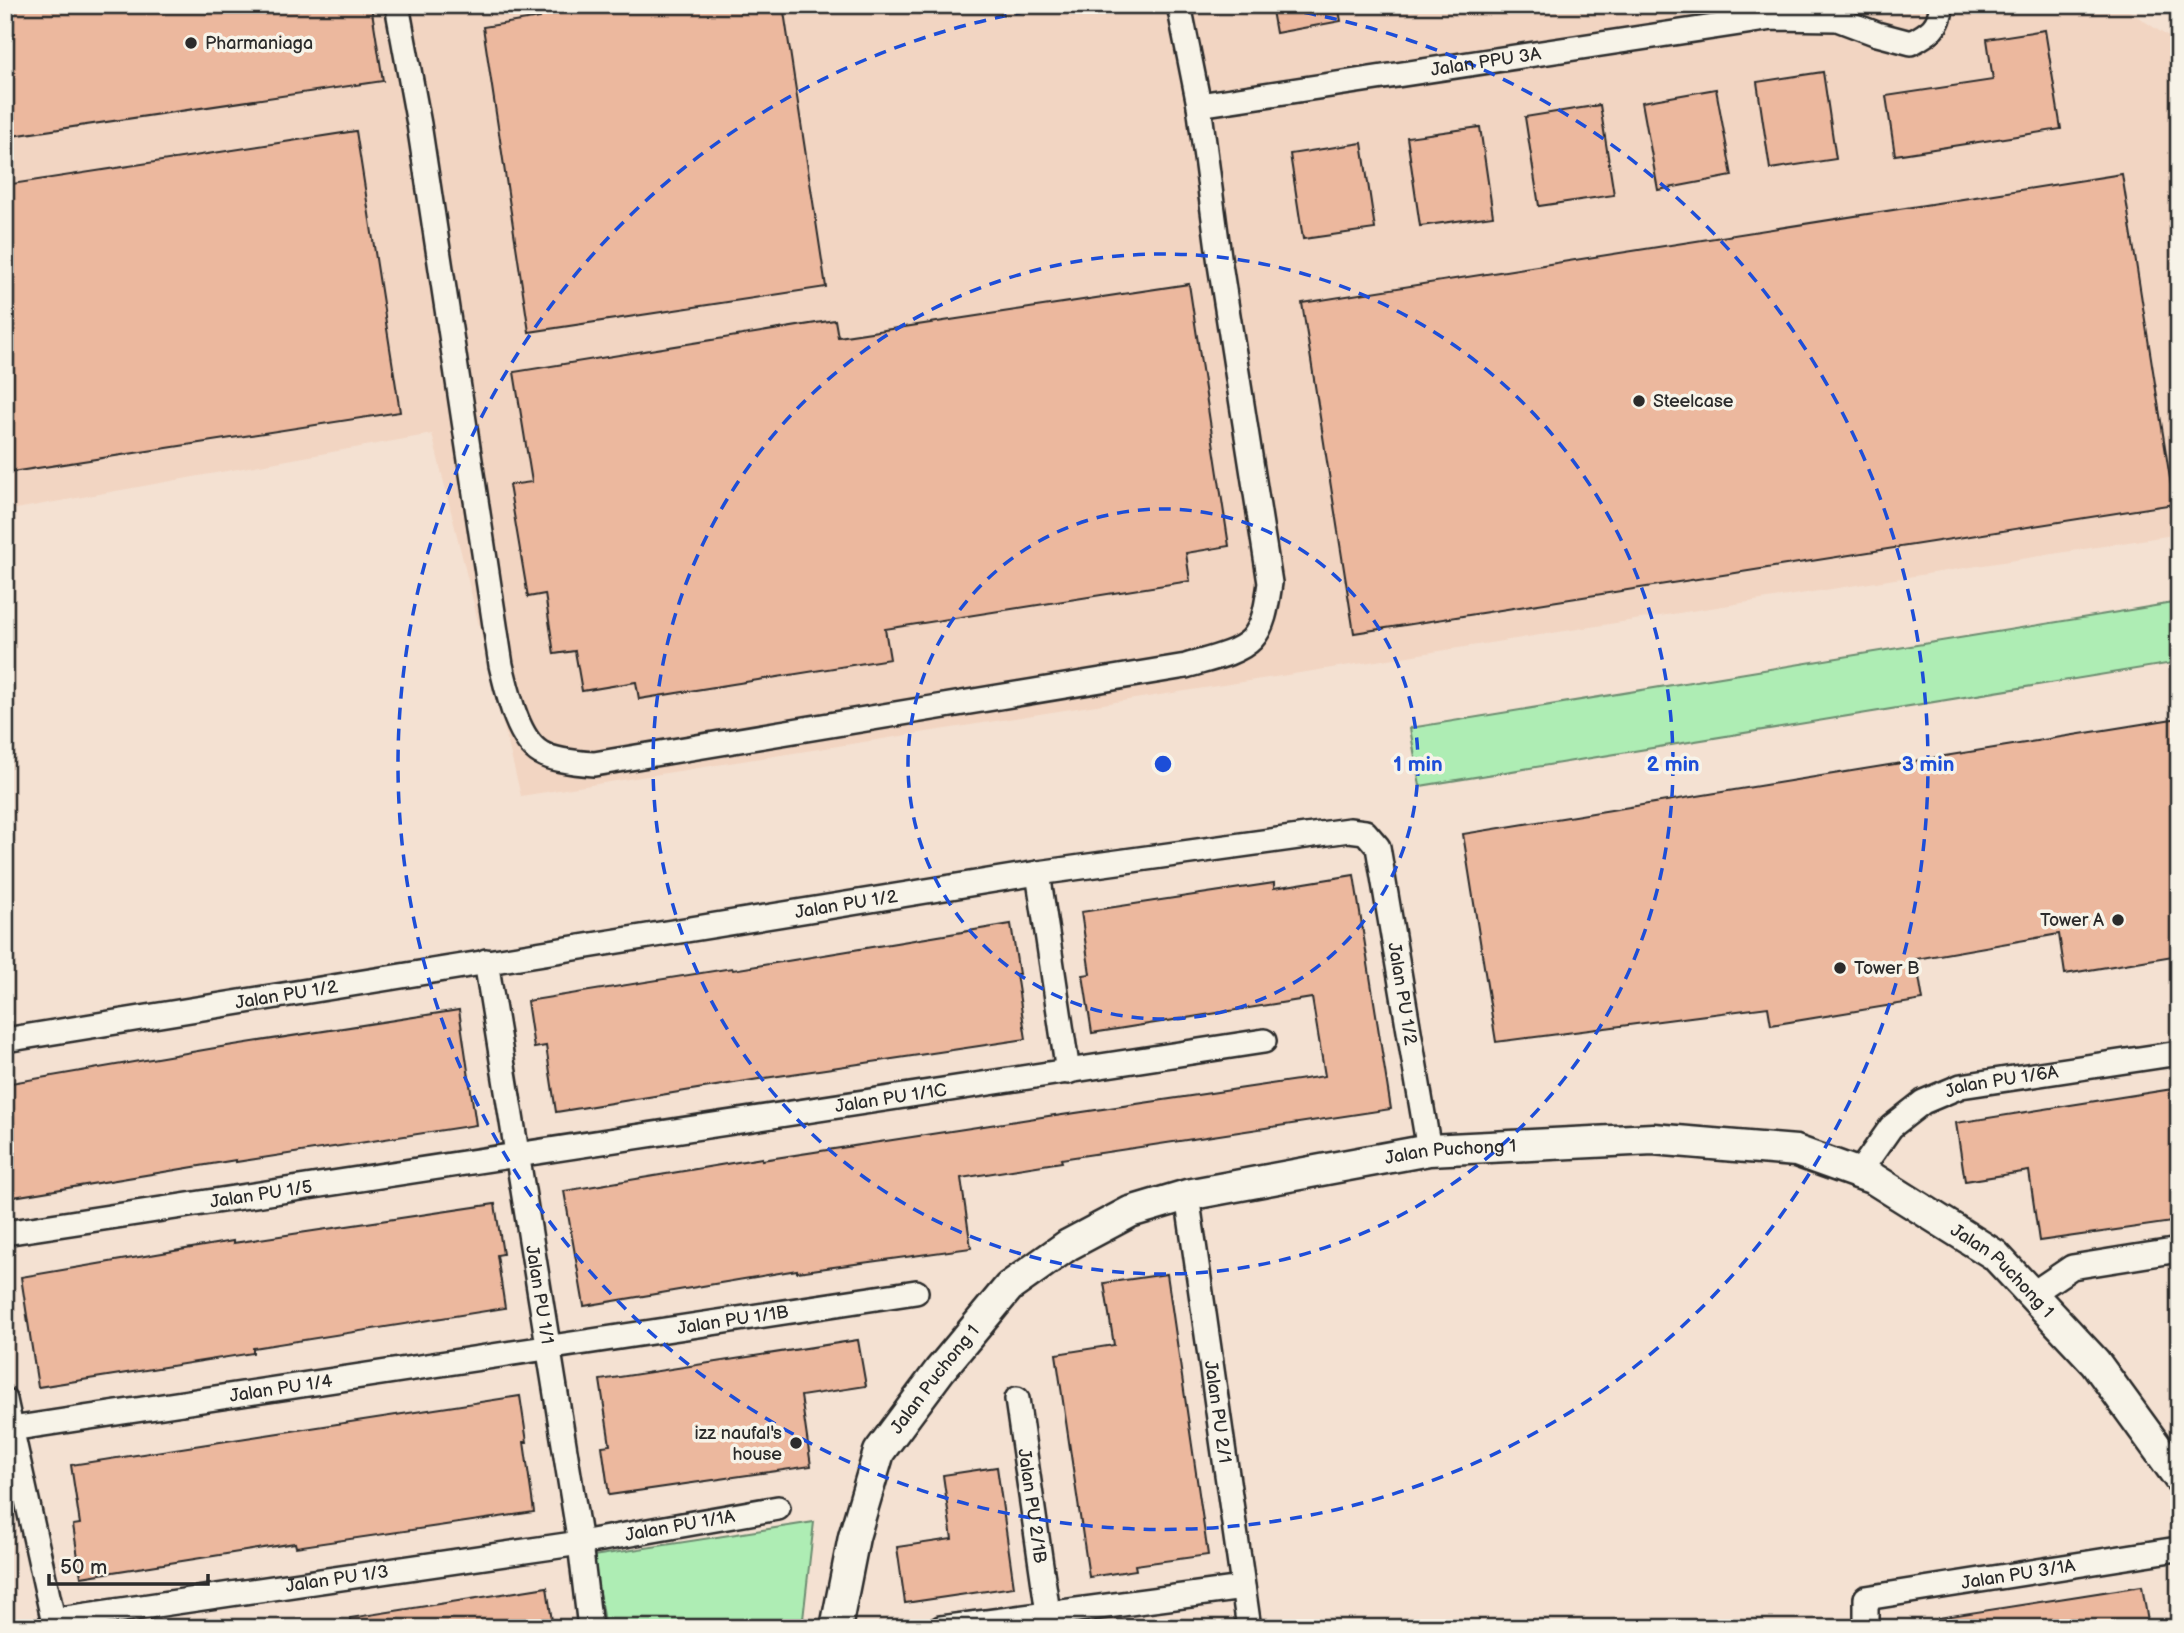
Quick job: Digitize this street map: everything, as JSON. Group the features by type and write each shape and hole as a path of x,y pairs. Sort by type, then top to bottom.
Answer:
{"street":[{"path":"397,5 418,124 501,664 512,708 523,733 540,753 572,763 594,764 1186,666 1231,652 1252,639 1266,613 1270,583 1220,264 1199,105 1179,5"},
{"name":"Jalan PPU 3A","path":"1773,18 1808,5"},
{"name":"Jalan PPU 3A","path":"1199,105 1773,18 1837,19 1911,43 1930,32 1941,16 1941,5"},
{"name":"Jalan PU 1/2","path":"5,1040 1038,873 1349,830 1365,832 1378,847 1429,1150"},
{"path":"1038,873 1068,1072"},
{"name":"Jalan PU 1/1","path":"486,961 580,1543 590,1628"},
{"name":"Jalan PU 1/1C","path":"518,1155 1265,1041"},
{"name":"Jalan PU 1/6A","path":"1858,1174 1891,1128 1923,1102 1961,1086 2179,1053"},
{"name":"Jalan Puchong 1","path":"836,1628 854,1537 879,1452 940,1370 1009,1287 1068,1245 1130,1212 1186,1195 1429,1150 1653,1139 1796,1151 1874,1179 1995,1255 2095,1362 2175,1467"},
{"name":"Jalan PU 1/5","path":"5,1233 518,1155"},
{"name":"Jalan PU 2/1","path":"1186,1195 1249,1628"},
{"path":"2032,1294 2071,1267 2179,1250"},
{"name":"Jalan PU 1/1B","path":"549,1346 916,1292"},
{"name":"Jalan PU 1/4","path":"11,1429 549,1346"},
{"name":"Jalan PU 2/1B","path":"1017,1399 1048,1613"},
{"path":"5,1400 54,1624"},
{"name":"Jalan PU 1/1A","path":"580,1543 778,1508"},
{"name":"Jalan PU 1/3","path":"54,1624 580,1543"},
{"name":"Jalan PU 3/1A","path":"1866,1628 1866,1598 2176,1555"},
{"path":"942,1628 1243,1588"}],"shaded area":[{"path":"5,5 2120,5 2179,44 2179,534 521,796 432,434 5,511"}],"green space":[{"path":"2179,602 2179,662 1420,786 1410,728"},
{"path":"814,1522 802,1628 605,1628 593,1556"},
{"path":"1528,1621 1529,1628 1472,1628"}],"building":[{"name":"Pharmaniaga","path":"5,5 371,5 383,81 5,137"},
{"path":"783,5 826,287 529,332 483,27 540,18 538,7"},
{"path":"1271,5 1338,5 1341,21 1276,33"},
{"path":"2045,30 2061,129 1895,155 1886,96 1993,80 1987,39"},
{"path":"1823,72 1836,159 1770,169 1757,82"},
{"path":"1716,89 1732,176 1658,190 1642,102"},
{"path":"1600,105 1614,195 1539,206 1525,117"},
{"path":"1480,127 1493,216 1420,226 1407,137"},
{"path":"356,131 400,412 5,473 5,185"},
{"path":"1362,143 1375,229 1303,239 1290,154"},
{"name":"Steelcase","path":"2122,174 2174,504 1354,633 1302,303"},
{"path":"1189,284 1229,546 1186,553 1190,581 885,629 890,659 639,699 636,682 582,691 575,651 554,654 545,594 528,597 509,485 532,482 514,372 835,320 838,337"},
{"path":"2179,718 2179,955 2065,974 2059,934 1916,959 1923,1000 1771,1025 1768,1007 1496,1042 1463,834"},
{"path":"1354,875 1391,1109 1061,1159 1062,1162 961,1178 971,1248 797,1270 584,1306 564,1191 762,1158 1325,1076 1312,998 1092,1033 1083,975 1090,974 1081,912 1274,883 1274,888"},
{"path":"1011,924 1026,1039 556,1112 546,1046 534,1048 527,1001"},
{"path":"459,1010 476,1125 236,1160 7,1198 5,1084"},
{"path":"2179,1088 2179,1221 2039,1241 2029,1171 1965,1181 1956,1123"},
{"path":"495,1204 503,1254 497,1255 505,1308 253,1348 253,1353 38,1387 21,1277 233,1241"},
{"path":"1167,1274 1208,1555 1135,1565 1136,1570 1089,1577 1056,1354 1114,1345 1104,1283"},
{"path":"858,1340 866,1386 801,1396 811,1466 609,1495 602,1446 610,1445 600,1380"},
{"path":"520,1396 534,1512 296,1547 295,1543 81,1577 73,1525 80,1524 71,1465"},
{"path":"997,1467 1014,1587 905,1603 897,1547 952,1539 943,1475"},
{"path":"2142,1586 2149,1628 1939,1628 1938,1618"},
{"path":"547,1587 553,1628 351,1628 350,1618"}],"place":[{"name":"Pharmaniaga","path":"191,43"},
{"name":"Steelcase","path":"1639,401"},
{"name":"Tower A","path":"2118,920"},
{"name":"Tower B","path":"1840,968"},
{"name":"izz naufal's house","path":"796,1443"}]}
